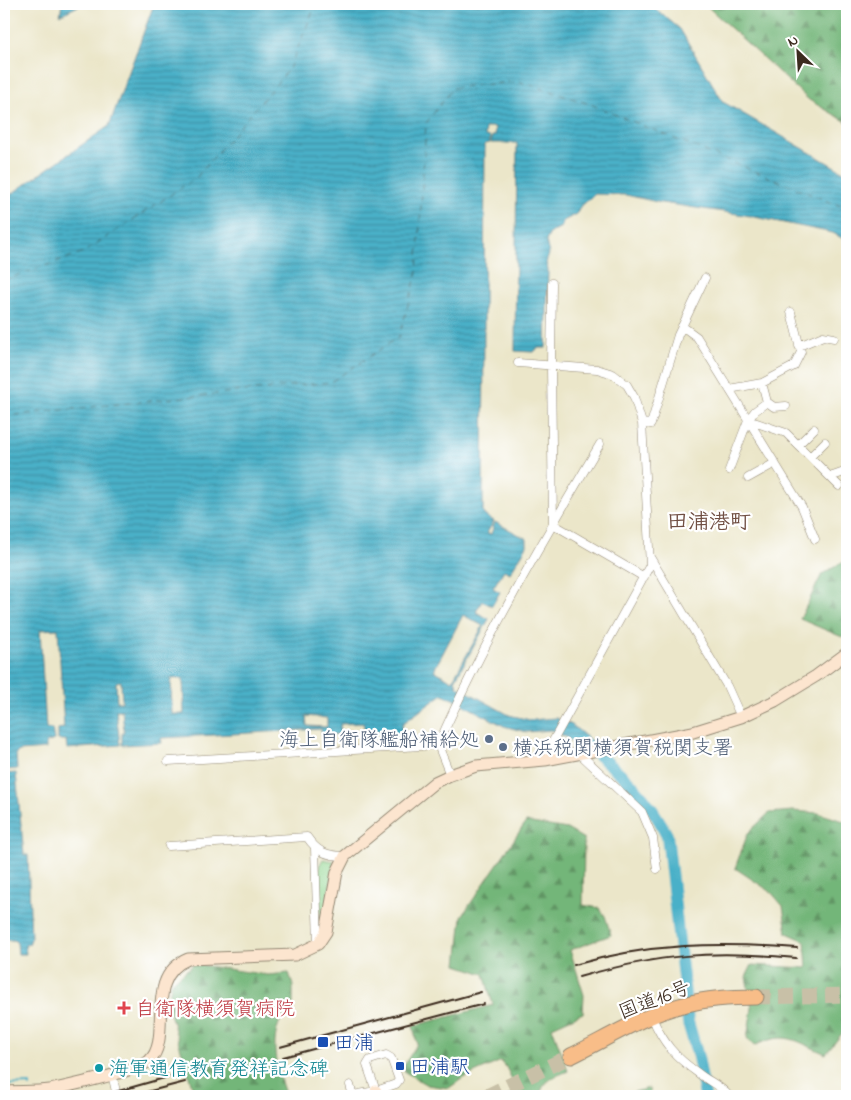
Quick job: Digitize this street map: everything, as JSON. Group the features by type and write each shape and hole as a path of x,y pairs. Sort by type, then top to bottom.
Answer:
{"highway":[{"name":"国道16号","path":"570,1056 652,1017 686,1004 726,997 756,997"}],"street":[{"path":"642,423 651,424 682,326 705,278"},
{"path":"552,283 553,524"},
{"path":"729,389 762,383 794,366 801,352 791,312"},
{"path":"682,326 697,337 802,507 815,539"},
{"path":"800,346 823,336 834,338"},
{"path":"518,363 597,369 614,374 627,385 634,397 642,423 650,565 548,750 548,759"},
{"path":"762,383 767,402 774,407 786,406"},
{"path":"729,470 748,420 755,411 767,402"},
{"path":"748,420 786,433 839,486"},
{"path":"798,444 814,429"},
{"path":"810,457 825,442"},
{"path":"450,775 438,744 457,702 553,524 600,444"},
{"path":"748,478 774,463"},
{"path":"830,477 847,471"},
{"path":"553,524 644,577"},
{"path":"650,557 727,686 741,716"},
{"path":"4,1092 49,1090 142,1065 152,1057 156,1050 164,986 169,973 178,963 188,959 295,955 318,944 326,932 337,872 345,856 435,782 476,766 583,754 693,732 741,716 795,690 847,653"},
{"path":"168,761 438,744"},
{"path":"583,754 642,812 653,838 657,869"},
{"path":"169,846 306,837 315,848 331,856 345,856"},
{"path":"315,848 318,944"},
{"path":"652,1017 667,1046 699,1074 717,1084 729,1096"},
{"path":"350,1085 353,1096 376,1094 396,1084 399,1080 391,1058 386,1055 370,1060 368,1065 376,1094"},
{"path":"112,1074 117,1096"}],"green space":[{"path":"712,4 847,4 847,122 809,100 709,8"},
{"path":"847,560 847,634 842,637 800,619 822,574"},
{"path":"793,811 818,813 847,822 847,1027 826,1054 791,1039 775,1039 754,1046 747,1038 752,1008 746,977 752,965 807,968 805,941 787,933 783,906 771,892 735,868 748,833 769,813"},
{"path":"526,822 567,829 584,839 583,905 599,908 605,916 611,935 570,950 584,995 583,1013 552,1027 568,1071 546,1083 540,1096 508,1096 518,1092 501,1061 463,1078 449,1088 427,1085 405,1072 403,1067 417,1044 413,1026 493,1005 484,974 457,965 462,916"},
{"path":"323,859 334,861 324,923 321,920 319,866"},
{"path":"194,964 268,975 289,973 293,985 293,1005 284,1014 279,1025 275,1048 276,1061 286,1096 195,1096 168,1007 171,983"},
{"path":"649,1088 650,1096 619,1096"}],"water":[{"path":"62,4 82,4 60,15"},
{"path":"154,4 644,4 648,9 651,5 680,29 723,102 847,174 847,241 833,233 745,215 662,203 626,195 595,194 579,208 577,214 563,221 561,227 550,233 546,241 549,254 546,263 548,270 546,348 539,348 533,352 515,351 517,143 491,143 492,136 495,136 495,127 486,127 485,136 490,137 490,143 485,144 483,511 484,515 494,521 487,533 491,534 495,522 527,539 527,546 510,573 504,570 493,588 500,592 492,606 482,601 476,612 489,619 455,680 457,686 509,715 530,720 556,718 572,725 595,744 580,748 566,737 551,730 526,732 504,726 443,694 402,724 403,735 395,735 390,731 365,731 363,723 340,724 341,734 322,735 321,729 161,738 162,743 122,745 122,733 124,732 122,710 116,711 120,745 67,749 66,740 58,740 58,729 64,728 58,629 40,630 46,729 52,729 54,740 46,743 46,749 19,751 16,754 17,769 4,770 4,199 109,126","holes":["463,615 483,626 452,681 434,670","171,678 183,679 184,714 172,714","121,681 122,702 117,702 116,682","306,716 327,718 327,727 307,726"]},
{"path":"16,773 24,855 28,855 31,939 29,944 25,945 26,954 18,954 17,943 14,940 4,940 4,774"}],"waterway":[{"path":"586,745 632,785 650,807 667,835 688,1022 698,1057 705,1096"},
{"path":"4,1085 30,1084 30,1086"}],"ferry route":[{"path":"4,280 84,252 196,178 289,69 316,4"},
{"path":"4,416 331,382 399,337 417,273 426,123 453,88 518,81 590,104 847,209"}],"tunnel":[{"path":"756,997 847,995"},
{"path":"487,1096 571,1056"}],"railway":[{"path":"574,965 657,948 712,945 797,948"},
{"path":"579,977 635,963 686,956 738,954 796,958"},
{"path":"280,1047 481,992"},
{"path":"283,1057 484,1004"},
{"path":"101,1096 182,1073"},
{"path":"131,1096 185,1082"}],"place":[{"name":"海上自衛隊艦船補給処","path":"489,739"},
{"name":"横浜税関横須賀税関支署","path":"503,747"},
{"name":"自衛隊横須賀病院","path":"124,1008"},
{"name":"田浦","path":"323,1042"},
{"name":"田浦駅","path":"400,1066"},
{"name":"海軍通信教育発祥記念碑","path":"99,1068"}],"district":[{"name":"田浦港町","path":"709,521"}]}
